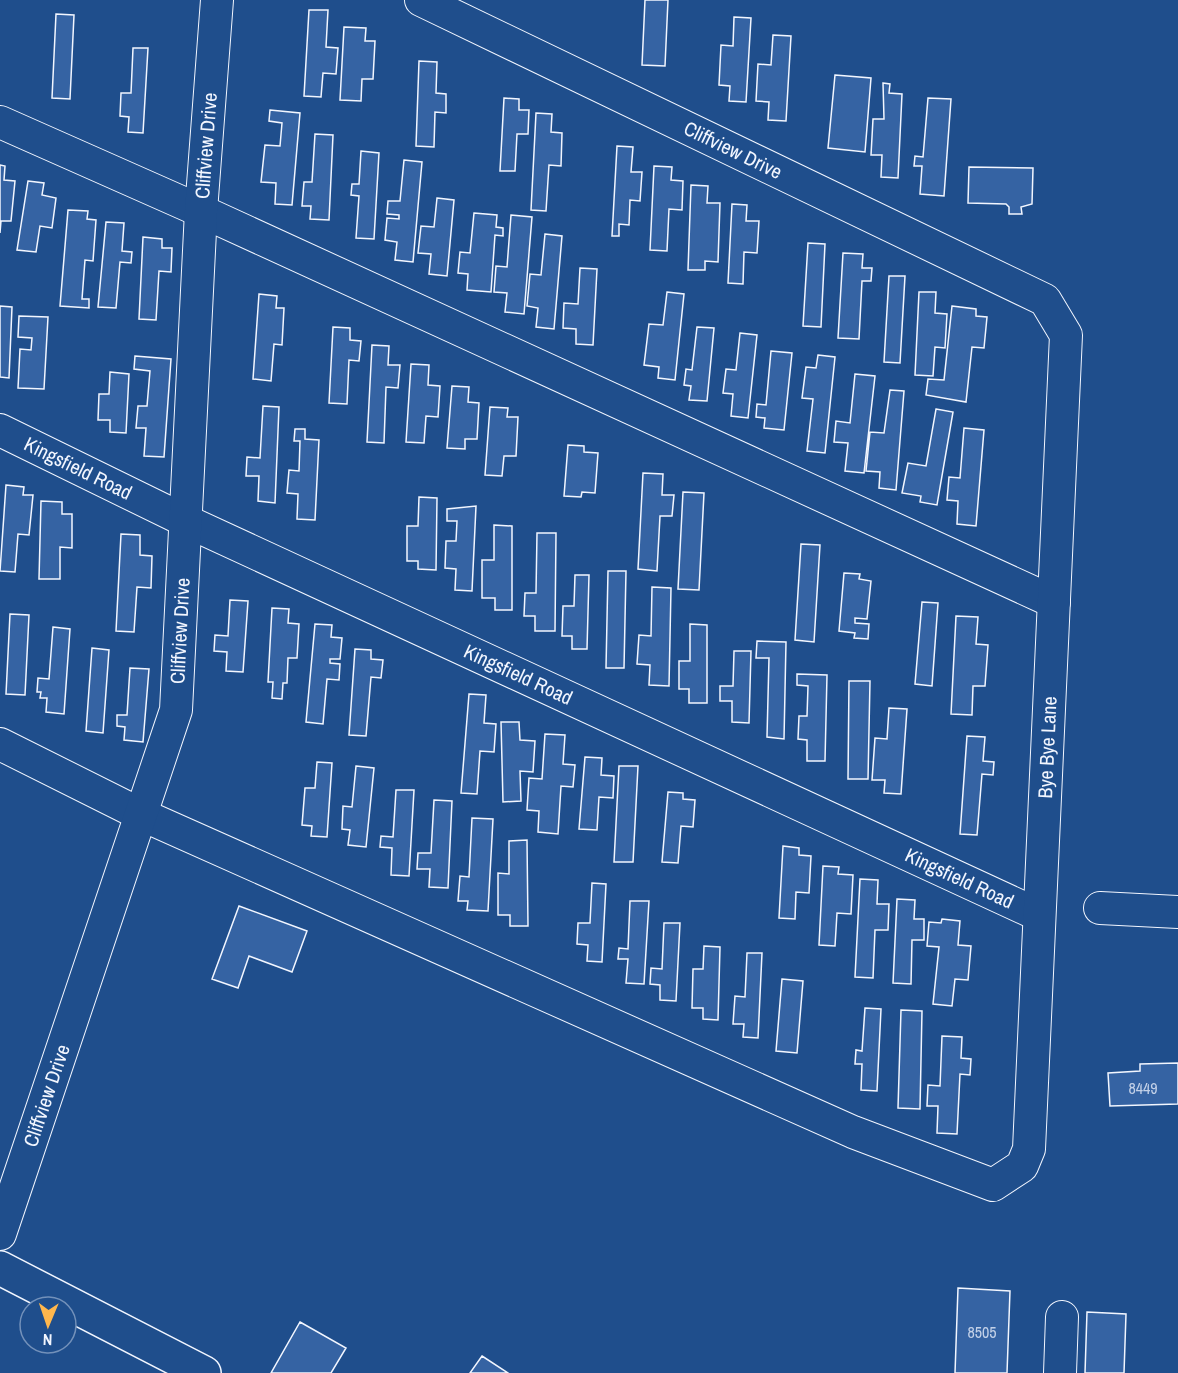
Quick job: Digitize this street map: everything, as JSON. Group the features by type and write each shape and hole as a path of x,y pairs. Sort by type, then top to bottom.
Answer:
{"main road":[{"path":"0,1268 204,1373"}],"street":[{"name":"Cliffview Drive","path":"0,1234 176,710 201,212 217,0"},
{"name":"Cliffview Drive","path":"421,0 1045,300"},
{"path":"0,122 1054,602"},
{"name":"Bye Bye Lane","path":"140,814 853,1131 993,1185 1022,1166 1029,1149 1066,335 1045,300"},
{"name":"Kingsfield Road","path":"0,430 186,521 1039,915"},
{"path":"0,744 140,814"},
{"path":"1100,908 1178,912"},
{"path":"1060,1373 1062,1317"}],"building":[{"path":"645,0 668,0 665,66 642,65"},
{"path":"309,10 328,10 326,47 338,48 336,74 323,73 321,97 304,96"},
{"path":"56,14 74,15 70,99 52,98"},
{"path":"734,17 751,18 746,102 729,101 730,86 719,85 721,45 733,46"},
{"path":"344,27 366,28 365,41 375,41 373,79 362,79 361,101 340,100"},
{"path":"773,35 791,36 786,121 768,120 769,102 756,101 758,64 771,65"},
{"path":"133,48 148,48 143,133 128,132 129,117 120,116 121,93 131,93"},
{"path":"419,61 437,62 436,93 446,94 446,113 435,112 434,147 416,146"},
{"path":"835,75 871,78 865,152 828,148"},
{"path":"883,83 890,84 889,93 902,94 898,178 881,177 882,155 871,155 873,119 884,119"},
{"path":"504,98 519,99 519,110 529,110 528,134 517,134 515,171 500,171"},
{"path":"928,98 951,99 944,196 920,194 922,166 914,166 915,156 923,157"},
{"path":"270,110 300,113 292,205 275,204 276,183 261,182 265,145 280,146 282,123 269,121"},
{"path":"536,113 552,114 551,132 562,133 561,166 549,165 546,211 531,210"},
{"path":"315,134 333,135 329,220 310,219 311,206 302,206 304,182 312,182"},
{"path":"617,146 633,147 631,172 642,172 640,201 630,200 629,225 619,224 619,236 612,236"},
{"path":"361,151 379,153 374,239 356,238 359,196 351,195 352,184 359,184"},
{"path":"404,160 422,162 413,262 395,260 397,242 385,240 387,218 399,219 399,215 387,214 388,201 400,201"},
{"path":"0,165 5,166 4,180 15,181 11,221 1,221 0,233"},
{"path":"654,166 672,167 671,180 683,181 682,210 669,209 667,251 650,250"},
{"path":"969,167 1033,168 1032,204 1021,207 1022,214 1009,214 1009,207 1006,204 968,203"},
{"path":"28,181 44,183 42,195 56,198 52,228 40,226 36,252 17,250"},
{"path":"691,185 708,186 707,203 720,203 718,262 705,261 705,270 688,270"},
{"path":"437,198 454,200 447,276 429,274 431,254 418,253 421,226 434,227"},
{"path":"732,204 747,205 746,221 759,221 757,253 744,252 743,284 728,283"},
{"path":"68,210 88,211 87,219 96,220 93,261 85,260 82,299 89,299 89,308 60,306"},
{"path":"474,213 497,215 496,227 503,228 503,236 495,235 491,292 467,290 468,274 458,273 460,252 470,253"},
{"path":"511,215 532,217 524,314 505,312 507,293 494,292 496,266 507,267"},
{"path":"106,222 124,223 122,251 132,252 131,263 120,262 116,308 98,307"},
{"path":"545,234 562,236 554,329 536,327 538,308 527,306 530,274 541,275"},
{"path":"143,237 162,239 162,248 172,248 171,272 159,271 156,320 139,319"},
{"path":"808,243 825,244 821,327 803,326"},
{"path":"843,253 863,254 862,268 872,268 871,281 862,281 859,339 838,338"},
{"path":"580,268 597,269 593,345 576,344 576,329 563,328 564,303 578,304"},
{"path":"889,276 905,276 900,363 884,362"},
{"path":"667,292 684,294 675,380 658,378 659,367 644,365 649,324 663,325"},
{"path":"919,292 936,292 935,313 947,314 945,348 935,347 933,376 915,375"},
{"path":"259,294 277,296 276,308 284,308 282,345 274,344 271,381 253,379"},
{"path":"0,306 12,307 9,378 0,377"},
{"path":"952,306 976,309 976,316 987,317 984,348 972,347 966,402 926,395 928,379 944,380"},
{"path":"19,316 48,317 44,389 18,388 20,349 31,350 32,338 18,337"},
{"path":"333,327 350,328 350,340 361,341 359,361 349,360 347,404 329,403"},
{"path":"697,327 714,328 707,401 689,400 691,386 684,385 686,369 692,370"},
{"path":"740,333 757,335 748,418 731,416 733,394 723,393 726,369 736,370"},
{"path":"372,345 389,346 388,365 400,365 398,388 386,387 384,443 367,442"},
{"path":"771,351 792,353 784,430 764,428 765,418 756,417 757,404 766,405"},
{"path":"818,355 835,357 825,453 807,451 813,399 802,398 806,367 816,368"},
{"path":"135,356 171,359 164,457 144,456 146,428 136,428 138,406 147,406 150,371 134,369"},
{"path":"411,364 429,365 428,385 440,386 438,417 426,416 424,443 406,442"},
{"path":"110,372 129,374 126,433 110,432 110,420 98,420 99,394 109,394"},
{"path":"855,374 875,376 864,473 845,471 848,443 834,442 836,421 850,423"},
{"path":"452,386 469,387 468,402 479,403 477,439 465,439 465,449 447,448"},
{"path":"890,390 904,391 896,490 879,488 880,472 866,471 870,432 884,433"},
{"path":"263,406 279,407 275,503 258,501 259,476 246,476 247,457 260,458"},
{"path":"490,407 508,408 507,417 518,417 516,456 504,456 502,476 485,475"},
{"path":"936,409 953,412 937,505 920,502 921,496 902,493 908,463 926,466"},
{"path":"964,428 984,430 976,526 957,524 958,501 947,500 949,477 960,478"},
{"path":"295,429 305,429 305,439 319,440 315,520 297,519 298,494 287,493 289,470 299,471 300,441 294,441"},
{"path":"568,445 584,446 584,452 598,453 595,493 582,492 581,497 564,496"},
{"path":"643,473 663,474 662,495 674,495 672,516 660,516 657,571 638,569"},
{"path":"6,485 24,487 23,495 33,495 29,535 18,534 15,572 0,571"},
{"path":"683,492 704,493 699,590 678,589"},
{"path":"419,497 437,498 436,570 418,569 418,561 407,561 407,526 418,526"},
{"path":"41,501 62,502 62,514 72,514 72,548 60,547 60,579 39,579"},
{"path":"476,506 472,591 455,590 456,569 445,568 446,541 456,541 457,521 447,521 447,509"},
{"path":"494,525 512,526 512,610 495,610 495,598 482,598 482,560 494,560"},
{"path":"537,533 556,533 555,631 535,631 535,616 524,616 525,593 536,593"},
{"path":"121,534 140,535 140,555 152,556 151,588 137,587 134,632 116,631"},
{"path":"801,544 820,545 814,642 795,640"},
{"path":"608,571 626,571 624,668 606,668"},
{"path":"844,573 860,574 859,579 871,581 867,619 855,618 855,623 869,624 868,639 854,638 855,633 839,631"},
{"path":"575,575 589,575 587,649 572,649 572,636 562,636 563,606 574,606"},
{"path":"652,587 671,588 669,686 649,685 650,665 637,664 639,635 651,636"},
{"path":"230,600 248,601 243,672 226,671 227,652 214,651 215,635 228,636"},
{"path":"922,602 938,603 932,686 915,684"},
{"path":"272,608 289,609 288,623 299,624 297,658 288,658 287,683 283,683 282,699 272,698 273,682 268,682"},
{"path":"10,614 29,615 25,695 6,694"},
{"path":"956,616 978,617 976,644 988,645 985,686 973,686 972,715 951,714"},
{"path":"315,624 332,625 331,637 342,638 340,659 330,659 330,663 340,664 339,680 327,679 323,724 306,722"},
{"path":"690,624 707,625 707,703 689,703 689,689 679,689 679,661 690,661"},
{"path":"53,627 70,629 64,714 46,712 47,698 40,698 41,692 37,692 38,678 49,679"},
{"path":"757,641 786,642 784,739 767,737 769,658 756,658"},
{"path":"92,648 109,650 103,733 86,731"},
{"path":"355,649 371,650 371,659 383,660 381,678 371,677 366,736 349,735"},
{"path":"734,651 751,651 749,723 732,722 732,701 720,701 720,686 733,686"},
{"path":"130,668 149,669 143,742 124,740 125,727 117,726 117,715 127,715"},
{"path":"797,674 827,675 825,761 807,761 807,740 798,739 799,716 807,716 808,686 797,685"},
{"path":"849,681 870,681 868,779 848,779"},
{"path":"469,694 486,695 484,723 496,724 494,752 480,751 477,794 461,793"},
{"path":"889,708 907,709 901,794 884,793 885,780 872,780 875,738 887,739"},
{"path":"501,722 519,722 520,740 535,741 533,772 520,771 521,801 503,802"},
{"path":"545,734 565,735 563,764 575,765 573,787 561,786 558,834 538,832 539,811 527,810 529,778 542,779"},
{"path":"967,736 985,737 983,761 994,762 993,775 982,774 977,835 960,834"},
{"path":"585,757 602,758 601,775 614,776 613,798 599,797 597,830 579,829"},
{"path":"317,762 332,763 327,837 311,836 312,826 302,825 305,788 315,788"},
{"path":"356,766 374,768 366,847 348,845 350,830 342,829 343,806 352,807"},
{"path":"619,766 638,766 633,862 614,862"},
{"path":"396,790 414,790 409,876 391,875 392,848 380,847 381,836 393,837"},
{"path":"668,792 683,793 683,799 695,800 693,827 681,826 678,863 662,862"},
{"path":"434,800 452,801 448,888 429,887 430,869 417,869 418,853 431,853"},
{"path":"472,818 493,819 488,911 467,910 468,901 458,901 460,876 469,877"},
{"path":"527,840 528,926 510,926 510,915 498,915 498,873 509,874 509,841"},
{"path":"783,846 799,848 799,855 811,856 809,893 796,892 795,919 779,918"},
{"path":"823,866 839,867 838,874 853,875 851,914 837,913 835,946 819,945"},
{"path":"860,879 878,880 877,904 889,904 888,930 875,930 873,978 855,977"},
{"path":"592,883 606,884 602,962 587,961 588,945 577,944 578,923 590,923"},
{"path":"897,899 915,900 914,919 924,919 924,940 912,940 911,984 893,983"},
{"path":"630,901 649,901 644,984 626,983 628,959 618,959 619,948 628,949"},
{"path":"239,906 307,931 292,972 249,956 238,988 212,979"},
{"path":"942,919 960,921 958,945 971,946 968,980 955,979 952,1006 933,1004 939,947 927,946 929,922 941,923"},
{"path":"664,923 680,923 676,1001 660,1000 660,985 650,984 651,968 662,969"},
{"path":"704,946 720,947 718,1020 703,1019 703,1008 692,1008 693,969 703,969"},
{"path":"747,953 762,953 758,1038 743,1037 744,1024 733,1024 735,996 745,997"},
{"path":"782,979 803,981 797,1053 776,1051"},
{"path":"865,1008 881,1009 877,1091 861,1090 862,1064 855,1064 856,1050 862,1051"},
{"path":"901,1010 922,1011 920,1109 898,1108"},
{"path":"942,1036 962,1037 961,1058 971,1059 970,1075 960,1074 957,1134 937,1133 938,1106 927,1106 928,1085 940,1086"},
{"path":"1178,1063 1178,1104 1110,1106 1108,1073 1140,1071 1140,1064"},
{"path":"958,1288 1010,1291 1007,1373 955,1373"},
{"path":"1087,1312 1126,1314 1124,1373 1085,1373"},
{"path":"300,1322 346,1348 331,1373 271,1373"},
{"path":"482,1356 508,1373 470,1373"}]}
